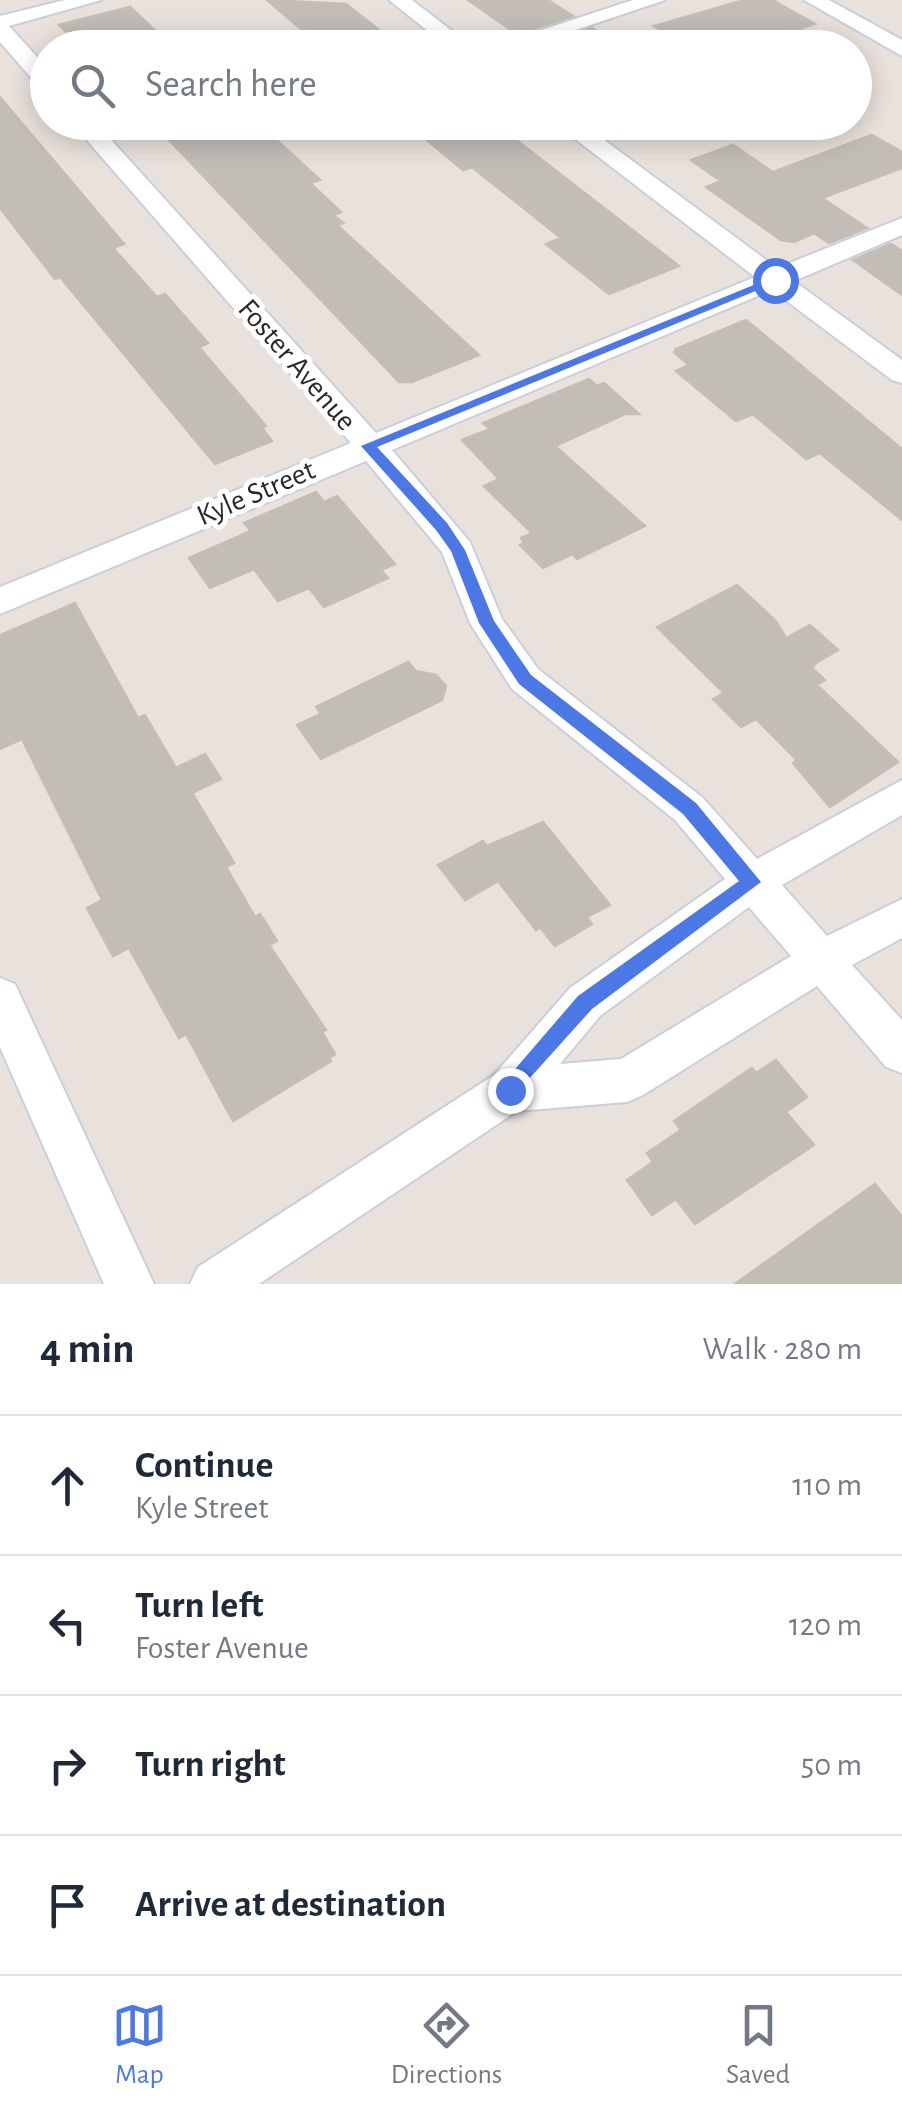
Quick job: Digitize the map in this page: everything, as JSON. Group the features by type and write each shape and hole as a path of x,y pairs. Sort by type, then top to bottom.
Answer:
{"street":[{"path":"30,62 0,26 91,0"},
{"path":"400,0 439,30"},
{"path":"557,30 656,0"},
{"path":"814,0 868,30"},
{"path":"872,32 902,49"},
{"name":"Foster Avenue","path":"98,140 442,526 458,550 487,623 525,679 689,809 902,1052"},
{"path":"588,140 902,374"},
{"name":"Kyle Street","path":"0,601 902,226"},
{"path":"215,1284 510,1090 585,1002 752,882 902,796"},
{"path":"510,1090 627,1080 821,960 902,917"},
{"path":"0,998 129,1284"}],"building":[{"path":"267,0 346,4 379,30 302,30"},
{"path":"468,0 548,0 573,16 529,30 511,30"},
{"path":"744,0 772,0 815,24 796,30 661,30 654,26"},
{"path":"130,7 155,30 64,30 59,25"},
{"path":"0,97 30,133 30,140 36,140 124,244 113,248 157,297 165,294 208,343 199,347 266,426 262,428 272,441 215,464 60,277 55,279 0,208"},
{"path":"872,135 902,152 902,168 822,198 867,228 829,243 814,233 794,242 781,240 706,187 721,181 691,160 733,145 773,172 859,140 872,140"},
{"path":"169,140 277,140 320,180 310,183 341,212 333,215 343,223 337,225 479,355 412,382 399,382"},
{"path":"427,140 516,140 679,266 609,294 546,244 561,238 472,167 463,170"},
{"path":"891,244 902,251 902,295 853,260"},
{"path":"746,320 902,449 902,520 820,453 806,459 753,414 736,421 676,371 689,365 674,352 676,349"},
{"path":"589,379 597,386 604,383 639,414 625,414 555,446 645,526 577,559 572,554 543,568 520,545 524,543 521,538 532,533 484,486 499,479 462,440 490,429 483,423"},
{"path":"316,492 324,502 337,496 395,564 381,570 388,578 324,607 309,588 278,601 254,569 210,588 189,558 251,531 244,523"},
{"path":"737,585 776,621 786,638 810,625 838,650 812,668 825,680 817,685 898,762 830,807 793,763 797,760 756,719 741,727 713,699 724,693 657,627"},
{"path":"75,603 138,718 145,715 176,768 205,754 221,779 192,793 234,863 226,867 255,917 260,914 277,941 269,945 326,1030 322,1032 335,1054 329,1058 331,1061 233,1121 186,1034 179,1038 129,948 113,956 87,908 102,900 22,739 0,749 0,635"},
{"path":"408,662 416,671 436,675 446,686 442,700 321,759 297,725 321,714 316,707"},
{"path":"543,822 610,905 587,917 592,924 555,946 540,927 536,930 498,881 465,900 438,865 483,841 487,846"},
{"path":"776,1060 807,1097 786,1112 814,1145 695,1224 676,1199 652,1215 627,1180 653,1162 647,1153 681,1130 674,1121 752,1068 756,1073"},
{"path":"875,1184 902,1217 902,1284 735,1284"}],"route":[{"path":"510,1090 585,1002 752,882 689,809 525,679 487,623 458,550 442,526 368,446 775,280"}]}
